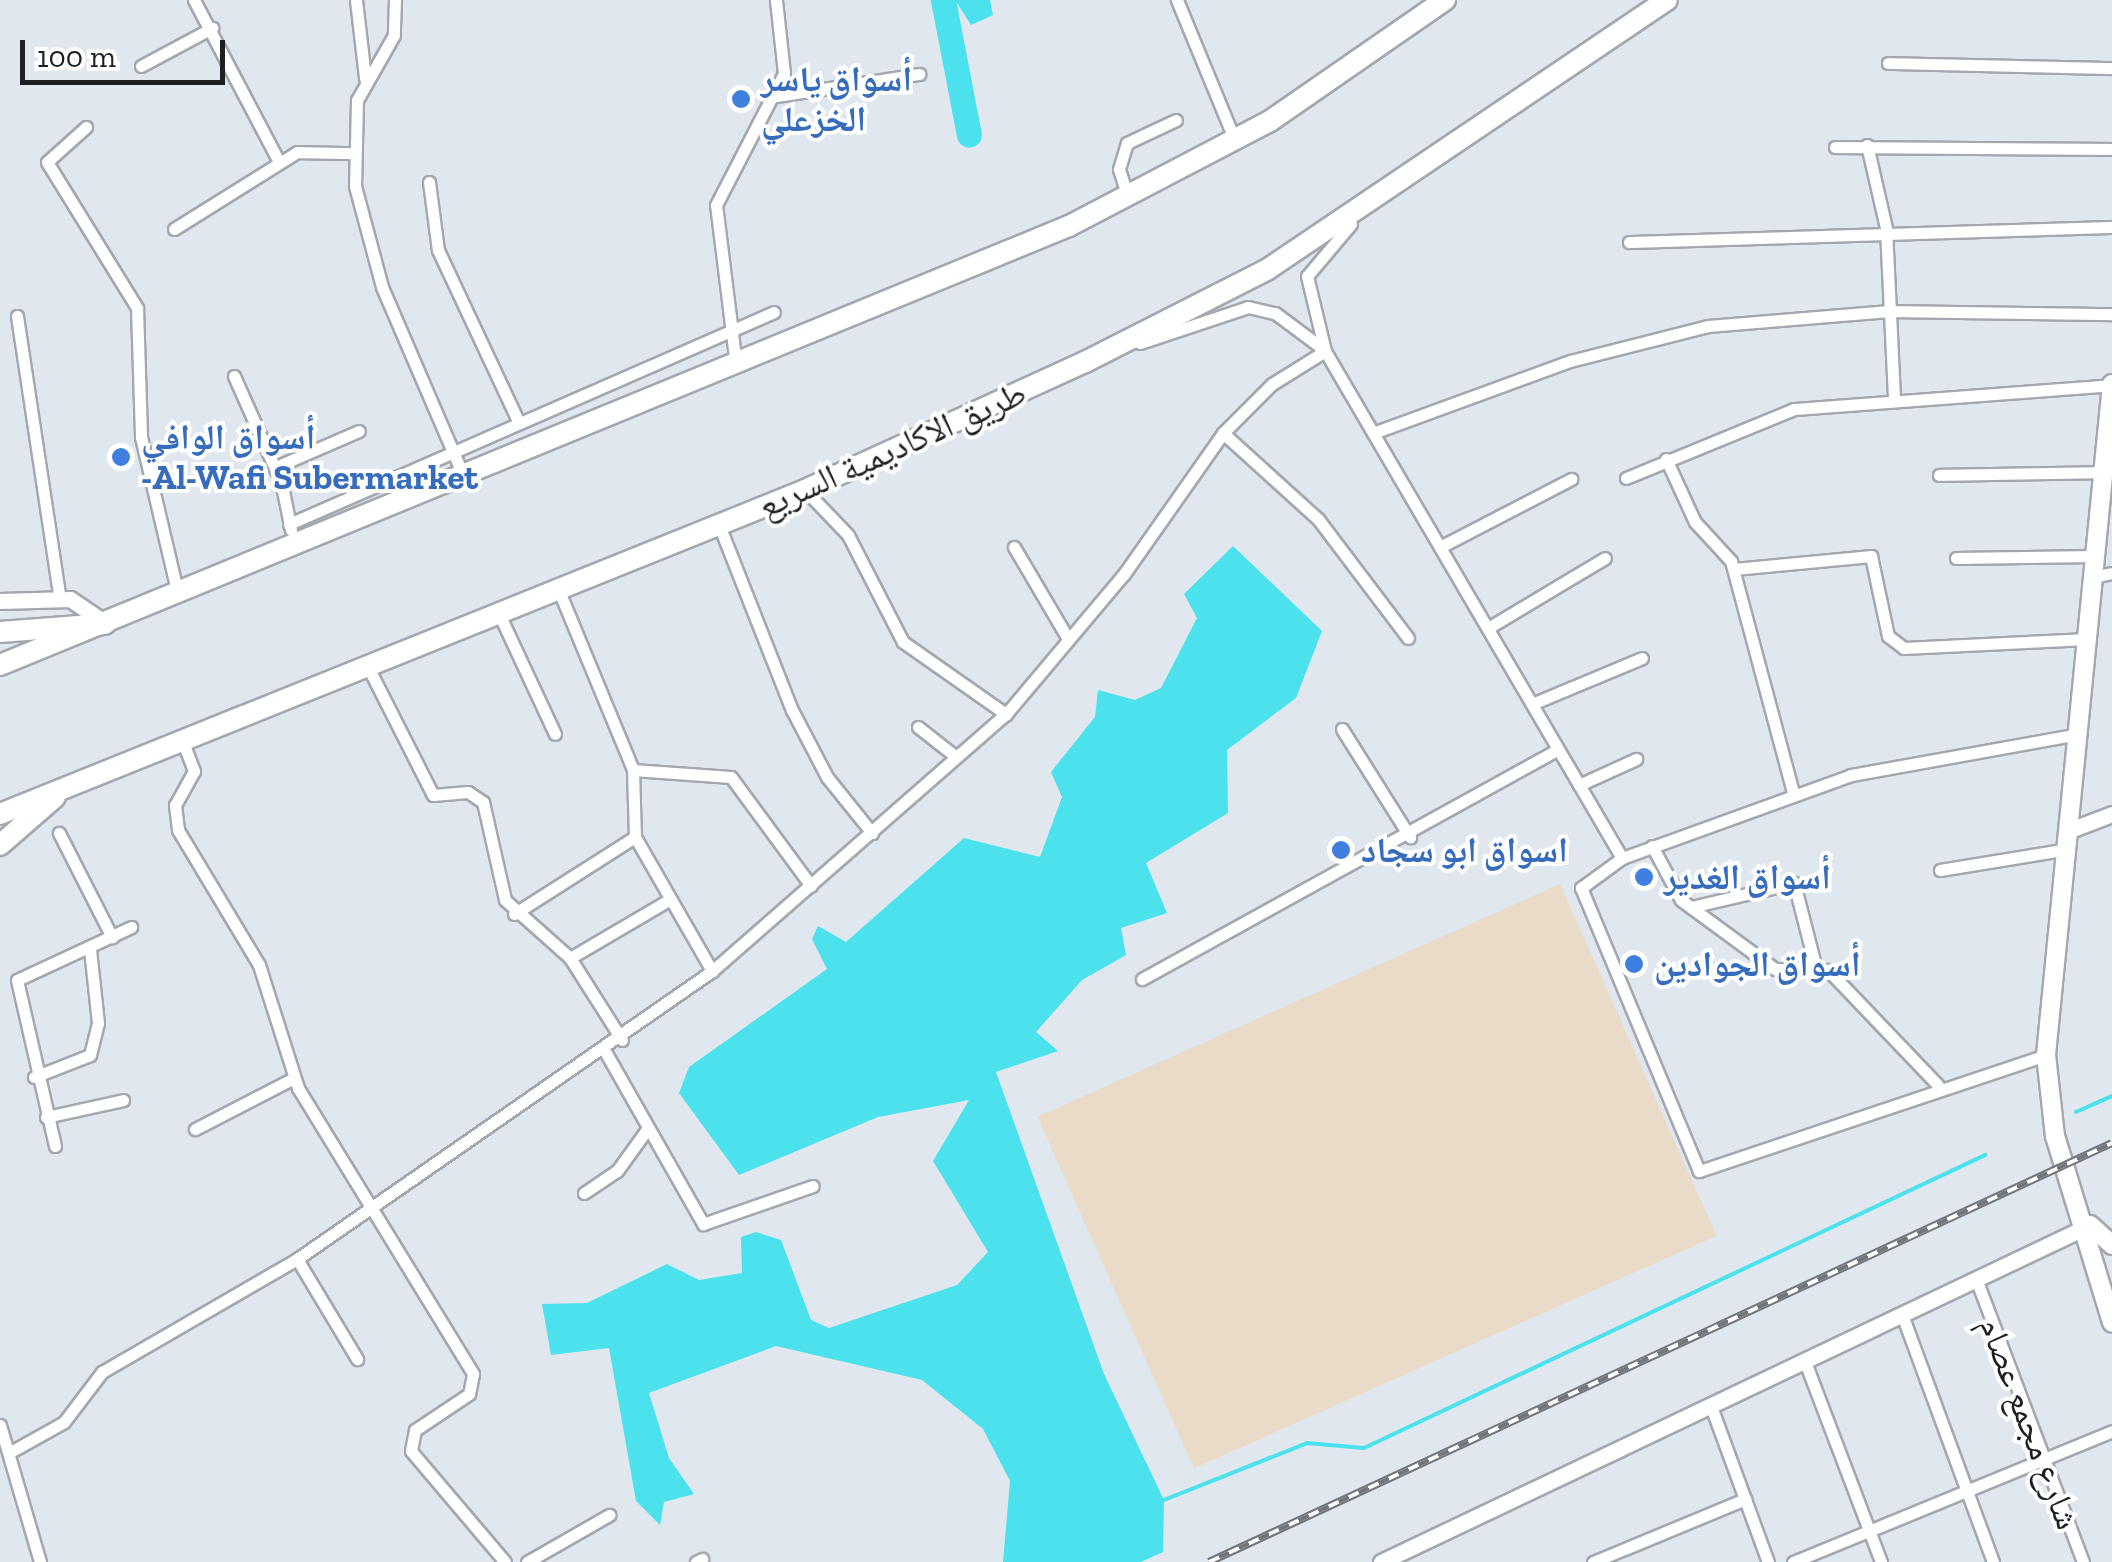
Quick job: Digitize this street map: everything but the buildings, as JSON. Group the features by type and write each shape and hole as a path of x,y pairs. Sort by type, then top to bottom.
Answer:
{"highway":[{"path":"0,665 296,549 462,473 736,357 1128,197 1235,141 1445,0"},
{"name":"طريق الاكاديمية السريع","path":"0,814 184,745 806,490 1085,362 1268,270 1385,195 1667,0"},
{"path":"0,632 68,620 107,624"},
{"path":"0,845 62,790"}],"main road":[{"path":"2112,384 2046,1056 2056,1136 2090,1225 2112,1323"},
{"path":"2090,1225 2112,1245"}],"street":[{"path":"194,0 280,162"},
{"path":"356,0 365,78 351,153 382,287 462,473"},
{"path":"365,78 394,35 395,0"},
{"path":"736,357 716,205 738,150 777,96 784,61 776,0"},
{"path":"1177,0 1235,141"},
{"path":"141,66 212,28"},
{"path":"1888,63 2112,68"},
{"path":"777,96 919,74"},
{"path":"1128,197 1119,169 1126,143 1176,120"},
{"path":"86,127 48,162 137,308 143,451 178,595"},
{"path":"1867,145 1886,228 1894,397"},
{"path":"1835,146 2112,149"},
{"path":"174,230 309,147 351,153"},
{"path":"429,182 438,250 516,419"},
{"path":"1385,195 1325,246 1307,276 1326,351 1622,858"},
{"path":"1630,242 1886,228 2112,228"},
{"path":"1085,362 1248,307 1274,314 1326,351"},
{"path":"1373,433 1676,333 1892,311 2112,314"},
{"path":"289,524 516,419 774,312"},
{"path":"17,316 60,599"},
{"path":"14,1450 64,1422 102,1372 297,1259 606,1052 712,971 1006,714 1124,574 1222,433 1272,384 1326,351"},
{"path":"234,376 276,471 296,549"},
{"path":"1626,478 1775,412 1894,397 2112,384"},
{"path":"276,471 359,431"},
{"path":"1222,433 1318,519 1408,638"},
{"path":"1666,459 1695,522 1734,569 1794,794"},
{"path":"1939,475 2104,472"},
{"path":"1440,547 1572,480"},
{"path":"806,490 848,535 903,642 1006,714"},
{"path":"719,525 792,710 827,777 872,834"},
{"path":"1014,547 1068,637"},
{"path":"1734,569 1872,556 1888,636 1904,648 2087,639"},
{"path":"1956,558 2094,556"},
{"path":"1488,628 1605,558"},
{"path":"2092,577 2112,573"},
{"path":"559,592 633,770 636,837 668,901 712,971"},
{"path":"0,601 60,599 91,606 107,624"},
{"path":"500,616 556,734"},
{"path":"1532,704 1642,658"},
{"path":"369,669 434,795 468,792 482,802 514,914 570,958 622,1040"},
{"path":"918,727 955,756"},
{"path":"1342,729 1410,837"},
{"path":"2046,1056 1938,1086 1699,1171 1580,901 1588,876 1622,858 1794,794 1935,754 2078,734"},
{"path":"184,745 194,770 176,804 178,830 260,965 294,1078 474,1379 469,1394 415,1430 411,1451 504,1562"},
{"path":"1142,978 1410,837 1558,749"},
{"path":"1579,785 1636,759"},
{"path":"633,770 731,778 811,886"},
{"path":"2070,830 2112,814"},
{"path":"59,833 112,937"},
{"path":"514,914 636,837"},
{"path":"1652,846 1691,907 1774,969 1815,965"},
{"path":"1940,870 2068,849"},
{"path":"1691,907 1794,883 1815,965 1938,1086"},
{"path":"570,958 668,901"},
{"path":"55,1146 34,1077 16,980 90,949 132,926"},
{"path":"34,1077 90,1056 98,1023 90,949"},
{"path":"606,1052 706,1225 813,1186"},
{"path":"195,1129 294,1078"},
{"path":"46,1117 123,1100"},
{"path":"584,1193 617,1171 648,1128"},
{"path":"1381,1562 1904,1320 2090,1225"},
{"path":"297,1259 357,1359"},
{"name":"شارع مجمع عصام","path":"1978,1284 2083,1562"},
{"path":"1904,1320 1993,1562"},
{"path":"1807,1366 1881,1562"},
{"path":"1712,1408 1768,1562"},
{"path":"0,1425 14,1450 40,1562"},
{"path":"1793,1562 2112,1432"},
{"path":"1592,1562 1745,1499"},
{"path":"527,1562 609,1514"}],"shaded area":[{"path":"1560,884 1717,1236 1194,1468 1037,1117"}],"water":[{"path":"955,0 990,0 993,15 971,25"},
{"path":"1233,546 1322,631 1296,698 1227,750 1228,813 1146,863 1167,913 1121,928 1126,955 1082,980 1036,1032 1058,1051 996,1072 1104,1374 1164,1500 1163,1552 1141,1562 1003,1562 1010,1481 983,1429 922,1380 776,1346 649,1393 669,1458 694,1494 664,1502 660,1525 636,1501 609,1348 551,1355 542,1304 587,1303 667,1264 699,1280 742,1273 741,1237 756,1232 781,1240 811,1320 829,1328 957,1285 988,1252 933,1161 969,1100 878,1117 739,1175 679,1093 689,1067 827,969 812,939 818,926 846,942 964,838 1040,857 1062,797 1051,772 1095,717 1098,690 1135,700 1161,688 1197,618 1184,594"}],"waterway":[{"path":"943,0 969,135"},
{"path":"2076,1112 2112,1096"},
{"path":"1164,1500 1307,1443 1364,1448 1985,1155"}],"railway":[{"path":"1209,1562 2112,1143"}],"place":[{"name":"أسواق ياسر الخزعلي","path":"741,99"},
{"name":"أسواق الوافي -Al-Wafi Subermarket","path":"121,457"},
{"name":"اسواق ابو سجاد","path":"1341,850"},
{"name":"أسواق الغدير","path":"1644,877"},
{"name":"أسواق الجوادين","path":"1634,964"}]}
